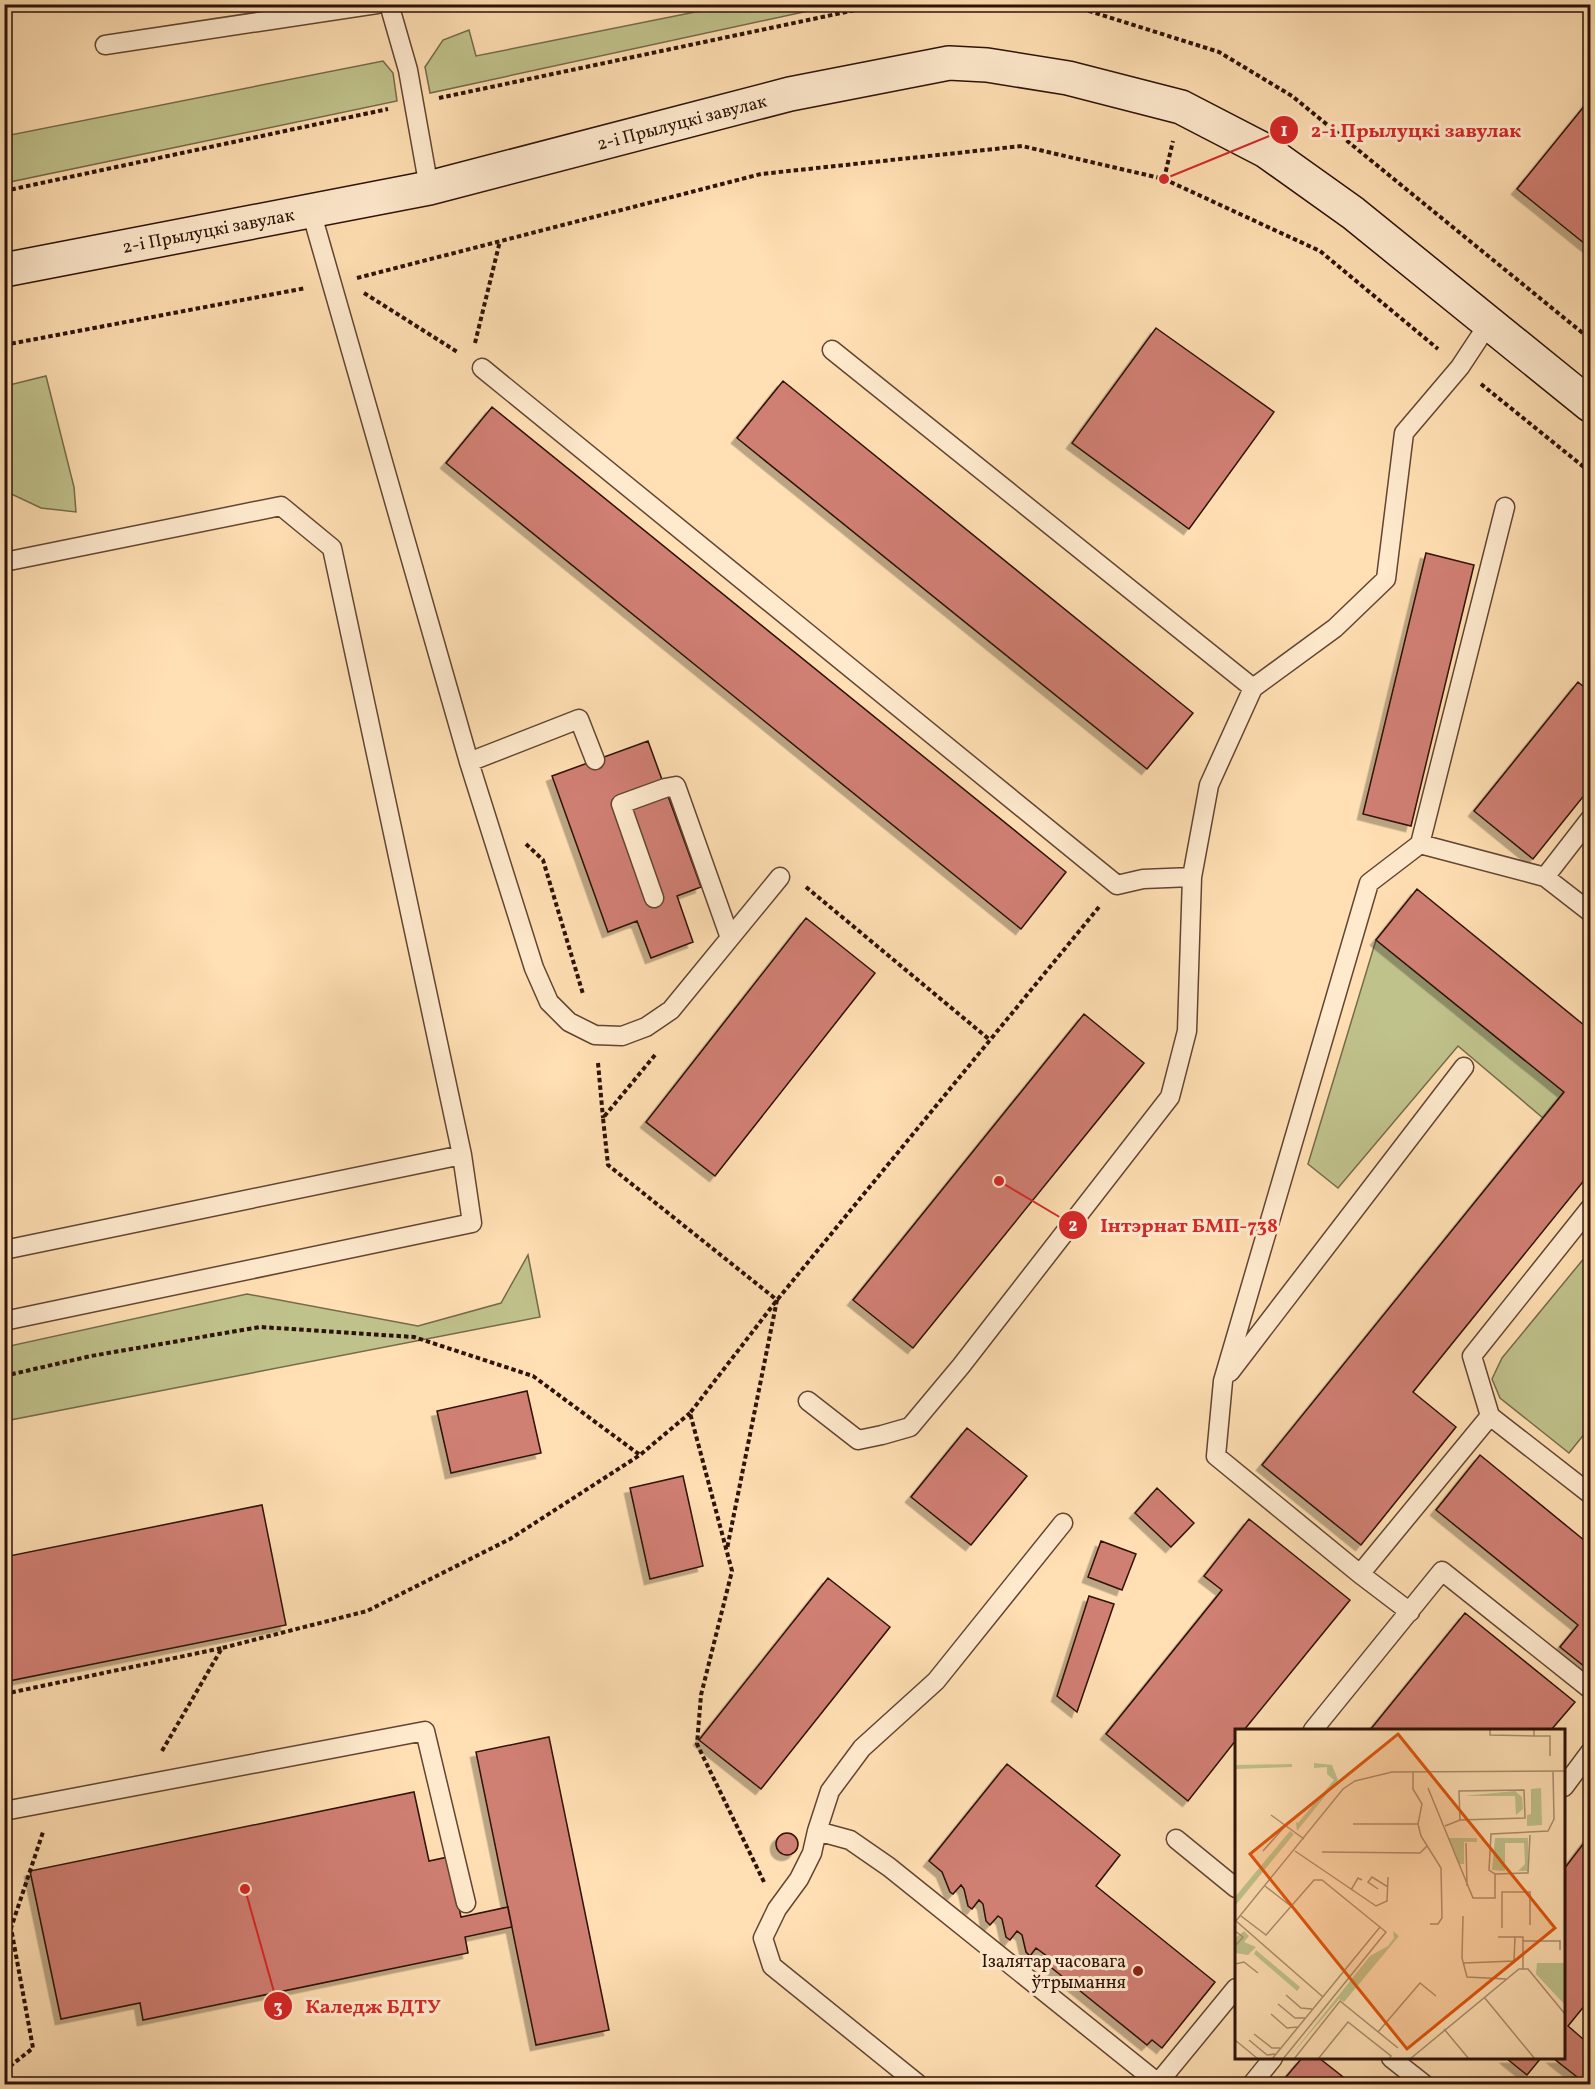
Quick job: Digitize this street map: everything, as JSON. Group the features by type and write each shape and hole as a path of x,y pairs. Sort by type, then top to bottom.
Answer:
{"street":[{"name":"2-і Прылуцкі завулак","path":"4,270 429,188 790,94 949,63 987,65 1068,78 1181,107 1266,151 1353,213 1590,405"}],"lane":[{"path":"105,45 266,13 377,4"},
{"path":"389,4 408,70 429,188"},
{"path":"311,211 337,282 469,762 534,968 549,1002 569,1022 595,1035 622,1036 646,1027 671,1010 780,877"},
{"path":"808,1401 858,1440 910,1427 962,1366 1170,1097 1187,1031 1192,877 1209,785 1252,688 1335,628 1386,579 1404,433 1460,367 1489,323"},
{"path":"832,350 1252,688"},
{"path":"476,364 1117,885 1143,879 1192,877"},
{"path":"4,562 281,506 332,548 462,1155 472,1223 4,1321"},
{"path":"1410,1612 1216,1456 1223,1381 1369,883 1420,844 1505,507"},
{"path":"469,762 579,719 595,760"},
{"path":"654,898 621,804 675,786 730,938"},
{"path":"1545,877 1590,819"},
{"path":"1420,844 1545,877 1590,912"},
{"path":"1223,1381 1464,1067"},
{"path":"4,1250 462,1155"},
{"path":"1590,1208 1472,1356 1490,1416 1590,1494"},
{"path":"1360,1574 1490,1416"},
{"path":"918,2085 772,1966 763,1938 777,1909 799,1879 812,1853 830,1791 862,1748 936,1681 1063,1524"},
{"path":"1315,1729 1442,1571 1590,1689"},
{"path":"4,1810 424,1731 466,1903"},
{"path":"1565,1783 1590,1752"},
{"path":"817,1831 850,1840 888,1867 1158,2083 1235,1989"},
{"path":"1176,1839 1235,1887"},
{"path":"1252,2085 1273,2059"},
{"path":"1392,2059 1424,2085"}],"path":[{"path":"1067,4 1219,52 1292,96 1590,339"},
{"path":"4,345 337,282 761,174 1022,146 1164,179 1320,251 1590,472"},
{"path":"337,282 476,364 500,241"},
{"path":"483,806 543,860 595,1035 608,1165 777,1300"},
{"path":"799,881 990,1040"},
{"path":"4,1694 222,1648 367,1611 510,1539 640,1455 690,1413 777,1300 1117,885"},
{"path":"603,1118 656,1054"},
{"path":"726,1550 777,1300"},
{"path":"4,1376 91,1356 260,1327 414,1337 533,1376 640,1455"},
{"path":"690,1413 732,1570 701,1695 696,1744 777,1909"},
{"path":"142,1784 222,1648"},
{"path":"4,2071 33,2048 10,1928 46,1822"}],"green space":[{"path":"730,5 836,5 430,93 425,67 443,40 469,30 476,56"},
{"path":"383,61 393,73 397,101 5,183 5,136"},
{"path":"46,376 74,487 76,512 41,508 7,492 5,486 5,386"},
{"path":"1376,940 1564,1092 1543,1118 1458,1046 1338,1188 1308,1164"},
{"path":"1590,1251 1590,1427 1569,1453 1500,1398 1492,1379 1502,1358"},
{"path":"528,1255 540,1317 5,1421 5,1347 247,1294 418,1326 501,1303"}],"building":[{"path":"1590,99 1590,248 1517,189"},
{"path":"1156,328 1274,412 1189,529 1072,443"},
{"path":"783,381 1193,713 1147,769 737,438"},
{"path":"492,407 1066,872 1021,929 446,463"},
{"path":"1426,553 1474,565 1411,826 1363,814"},
{"path":"1578,682 1590,692 1590,788 1533,859 1474,811"},
{"path":"648,741 701,887 677,896 693,942 651,958 637,921 608,932 552,776"},
{"path":"1417,889 1590,1030 1590,1173 1413,1392 1456,1427 1361,1545 1262,1465 1564,1092 1376,940"},
{"path":"806,918 875,973 715,1176 646,1122"},
{"path":"1084,1014 1144,1063 913,1348 853,1300"},
{"path":"527,1391 541,1453 451,1473 437,1411"},
{"path":"967,1428 1027,1476 971,1545 911,1497"},
{"path":"1480,1455 1590,1545 1590,1671 1560,1647 1578,1625 1436,1510"},
{"path":"683,1476 703,1566 650,1579 630,1488"},
{"path":"1157,1488 1194,1523 1171,1547 1135,1513"},
{"path":"262,1505 286,1625 4,1682 4,1557"},
{"path":"1249,1519 1350,1600 1245,1729 1235,1729 1235,1741 1188,1801 1106,1734 1222,1590 1204,1576"},
{"path":"1101,1541 1136,1554 1122,1590 1088,1577"},
{"path":"828,1578 890,1627 761,1789 699,1740"},
{"path":"1089,1596 1114,1604 1077,1712 1057,1696"},
{"path":"1465,1613 1575,1702 1552,1729 1371,1729"},
{"path":"549,1737 609,2030 536,2045 476,1752"},
{"path":"1007,1764 1120,1855 1096,1886 1215,1982 1162,2048 1152,2040 1147,2045 1048,1965 1052,1960 1036,1948 1030,1956 1026,1952 1022,1935 1017,1931 1010,1940 1006,1937 1002,1919 998,1916 990,1925 986,1921 983,1904 979,1900 972,1909 968,1906 961,1885 953,1894 950,1892 942,1872 929,1861"},
{"path":"414,1792 429,1861 448,1857 461,1917 508,1907 512,1927 465,1937 468,1953 143,2020 140,2003 61,2019 30,1871"},
{"path":"787,1833 795,1836 798,1844 795,1852 787,1855 779,1852 776,1844 779,1836"},
{"path":"1590,1835 1590,1999 1568,2026 1590,2045 1590,2084 1586,2084 1554,2059 1565,2059 1565,1868"},
{"path":"1301,2059 1320,2059 1352,2084 1280,2084"},
{"path":"1507,2059 1540,2059 1527,2075"}],"place":[{"name":"2-і Прылуцкі завулак","path":"1164,179"},
{"name":"Інтэрнат БМП-738","path":"999,1181"},
{"name":"Каледж БДТУ","path":"245,1889"},
{"name":"Ізалятар часовага ўтрымання","path":"1138,1971"}]}
